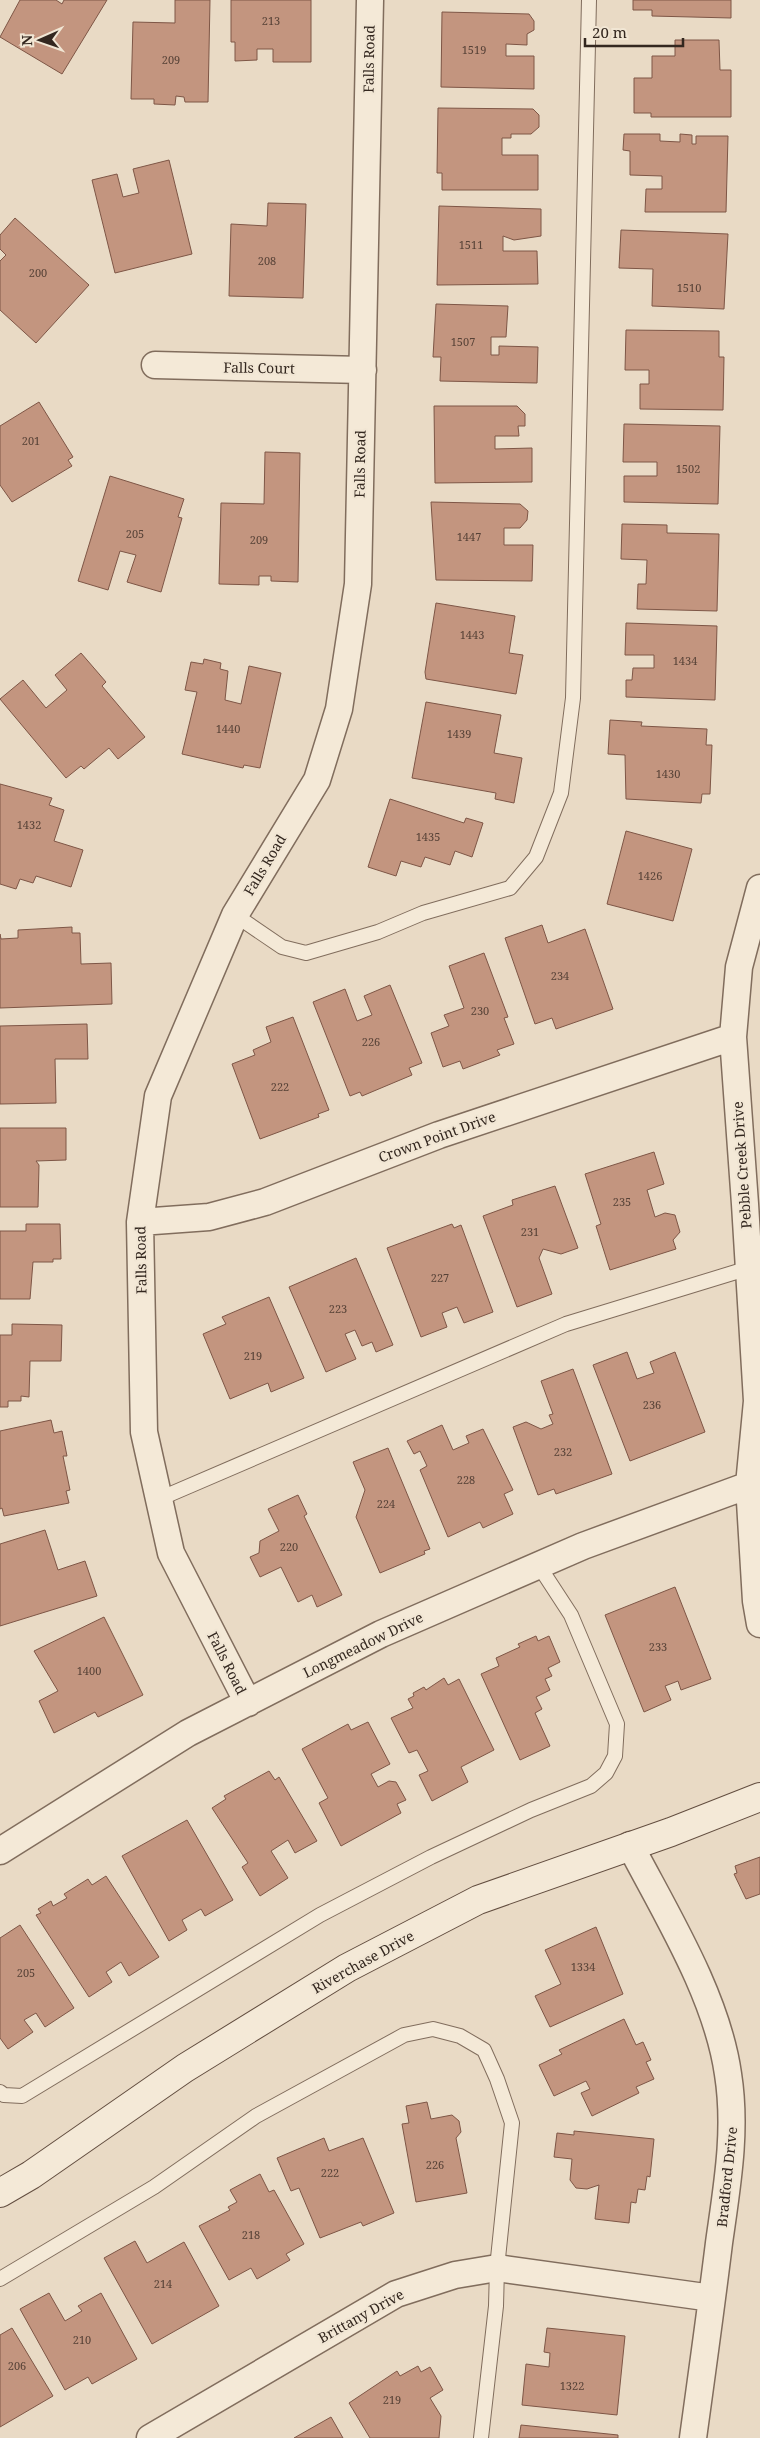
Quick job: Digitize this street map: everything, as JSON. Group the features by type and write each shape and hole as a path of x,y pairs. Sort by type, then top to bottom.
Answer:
{"street":[{"name":"Falls Road","path":"248,1703 171,1554 144,1432 140,1222 158,1096 235,915 318,780 339,709 358,584 370,0"},
{"name":"Falls Court","path":"155,365 363,370"},
{"name":"Pebble Creek Drive","path":"760,888 739,967 733,1037 757,1401 749,1485 756,1601 760,1624"},
{"name":"Crown Point Drive","path":"140,1222 210,1217 265,1202 439,1135 733,1037"},
{"name":"Longmeadow Drive","path":"0,1851 188,1733 381,1634 583,1546 749,1485"},
{"name":"Riverchase Drive","path":"0,2193 32,2175 185,2068 347,1968 478,1900 671,1832 760,1797"},
{"name":"Bradford Drive","path":"630,1845 691,1962 715,2023 728,2072 733,2125 693,2438"},
{"name":"Brittany Drive","path":"150,2438 396,2294 455,2275 496,2268 712,2298"}],"lane":[{"path":"235,915 282,947 306,953 378,932 423,913 510,888 536,857 561,793 573,698 589,0"},
{"path":"159,1499 566,1324 749,1268"},
{"path":"0,2092 4,2095 22,2096 320,1915 439,1853 531,1810 591,1786 606,1772 615,1756 617,1724 571,1615 538,1566"},
{"path":"0,2279 154,2187 256,2116 404,2035 433,2029 460,2036 484,2050 498,2079 512,2123 496,2268 496,2306 481,2438"}],"building":[{"path":"20,0 56,0 62,4 64,0 107,0 62,74 0,37"},
{"path":"175,0 210,0 208,102 185,102 184,97 176,96 175,105 154,104 154,99 131,99 133,22 175,23"},
{"path":"231,0 311,0 311,62 273,62 273,49 257,49 257,60 235,61 235,42 231,42"},
{"path":"633,0 731,0 731,18 652,16 652,10 633,10"},
{"path":"442,12 529,14 534,21 534,30 527,34 527,45 506,44 506,56 534,56 534,89 441,87"},
{"path":"675,40 719,40 720,70 731,70 731,117 651,117 651,113 634,113 634,78 652,78 652,56 675,56"},
{"path":"438,108 533,109 539,115 539,127 531,134 511,134 511,138 502,138 502,155 538,155 538,190 442,190 442,173 437,173"},
{"path":"624,134 660,134 660,141 680,142 680,134 692,135 692,144 696,144 696,136 728,136 726,212 645,212 646,189 662,189 662,176 630,175 630,151 623,150"},
{"path":"169,160 192,254 115,273 92,180 117,174 123,197 139,193 133,169"},
{"path":"268,203 306,204 303,298 229,296 231,224 267,226"},
{"path":"439,206 541,209 541,236 514,240 503,236 503,251 537,251 538,284 437,285"},
{"path":"15,218 89,285 36,343 0,310 0,261 6,255 0,249 0,235"},
{"path":"621,230 728,234 724,309 652,306 653,269 619,268"},
{"path":"436,304 508,306 506,337 491,337 491,355 499,355 499,346 538,347 537,383 440,381 441,357 433,357"},
{"path":"626,330 719,331 719,357 724,357 723,410 640,409 640,384 649,384 649,370 625,370"},
{"path":"39,402 73,457 68,460 72,466 12,502 0,485 0,426"},
{"path":"434,406 517,406 525,414 525,426 518,426 519,436 495,436 495,449 532,448 532,482 435,483"},
{"path":"624,424 720,426 718,504 624,502 624,476 657,476 657,462 623,462"},
{"path":"265,452 300,453 298,582 271,581 271,576 259,576 259,585 219,584 221,503 264,504"},
{"path":"110,476 184,499 178,517 182,518 161,592 127,582 136,555 120,551 108,590 78,581"},
{"path":"431,502 520,504 528,511 527,520 520,528 504,528 504,545 533,545 532,581 436,580"},
{"path":"622,524 667,525 667,533 719,534 717,611 637,609 638,584 646,584 647,560 621,559"},
{"path":"436,603 515,616 509,653 523,655 516,694 426,679 425,672"},
{"path":"626,623 717,626 715,700 626,697 626,680 632,680 633,668 654,668 654,655 625,655"},
{"path":"81,653 106,682 102,686 145,737 118,759 109,748 84,769 81,766 66,778 0,699 23,680 46,708 67,690 55,675"},
{"path":"204,659 221,663 220,669 228,671 225,700 241,704 249,666 281,673 260,768 244,765 243,768 182,754 197,692 185,690 191,662 203,664"},
{"path":"426,702 501,715 494,753 522,758 514,803 495,799 496,793 412,778"},
{"path":"610,720 642,722 641,726 707,729 706,745 712,745 710,794 702,794 701,803 626,799 625,755 608,754"},
{"path":"0,784 52,798 49,805 64,810 54,841 83,850 71,887 36,876 33,883 20,879 16,889 0,884"},
{"path":"390,799 464,823 466,818 483,823 472,857 455,851 450,865 425,857 421,867 401,861 396,876 368,867"},
{"path":"626,831 692,849 673,921 607,904"},
{"path":"542,925 548,943 585,929 613,1009 556,1029 552,1018 535,1024 505,938"},
{"path":"72,927 72,933 80,933 81,964 111,963 112,1004 0,1008 0,934 1,939 18,938 18,930"},
{"path":"484,953 508,1017 504,1018 514,1044 497,1050 500,1055 463,1069 460,1061 443,1067 431,1033 449,1026 444,1015 464,1008 449,966"},
{"path":"390,985 422,1063 409,1068 412,1075 362,1096 360,1092 350,1096 313,1002 345,989 357,1021 372,1015 364,996"},
{"path":"293,1017 329,1110 318,1114 319,1117 260,1139 232,1064 255,1055 253,1050 271,1042 266,1027"},
{"path":"87,1024 88,1059 55,1059 56,1103 0,1104 0,1026"},
{"path":"0,1128 66,1128 66,1160 36,1161 39,1165 38,1207 0,1207"},
{"path":"654,1152 664,1184 647,1190 655,1217 665,1213 675,1215 680,1232 673,1240 676,1249 610,1270 596,1226 601,1224 585,1174"},
{"path":"555,1186 578,1248 561,1254 543,1249 539,1258 552,1294 517,1307 483,1216 513,1205 512,1200"},
{"path":"26,1224 60,1224 61,1259 53,1259 53,1262 33,1262 30,1299 0,1299 0,1231 26,1231"},
{"path":"452,1224 454,1228 461,1225 493,1312 464,1323 457,1307 442,1313 447,1327 421,1337 387,1248"},
{"path":"356,1258 393,1345 376,1352 372,1342 362,1346 355,1330 345,1334 356,1359 326,1372 289,1287"},
{"path":"269,1297 304,1378 271,1392 268,1383 230,1399 203,1334 226,1324 222,1317"},
{"path":"12,1324 62,1325 61,1361 30,1361 29,1397 21,1396 21,1401 8,1401 8,1407 0,1407 0,1335 12,1335"},
{"path":"627,1352 637,1379 654,1373 650,1362 675,1352 705,1432 630,1461 593,1365"},
{"path":"573,1369 612,1474 556,1494 554,1489 538,1495 513,1427 526,1422 541,1429 553,1424 549,1415 553,1414 541,1381"},
{"path":"51,1420 54,1433 62,1431 67,1456 63,1456 70,1490 66,1491 69,1503 4,1516 2,1508 0,1509 0,1431"},
{"path":"442,1425 453,1450 469,1443 466,1436 483,1429 513,1490 504,1494 513,1514 483,1528 480,1522 448,1537 420,1470 427,1466 420,1451 414,1454 407,1441"},
{"path":"388,1448 430,1549 424,1551 425,1554 380,1573 356,1517 365,1490 353,1462"},
{"path":"298,1495 307,1514 304,1516 342,1595 317,1607 312,1595 298,1602 281,1567 260,1577 250,1557 259,1553 260,1541 279,1531 268,1509"},
{"path":"45,1530 58,1570 85,1561 97,1596 0,1626 0,1544"},
{"path":"675,1587 711,1679 681,1690 678,1681 665,1686 671,1700 644,1712 605,1615"},
{"path":"104,1617 143,1695 98,1717 95,1712 54,1733 39,1701 58,1691 34,1651"},
{"path":"536,1636 538,1641 549,1636 560,1662 548,1668 552,1676 545,1679 550,1690 536,1697 542,1709 535,1713 550,1746 520,1760 481,1674 499,1666 496,1658 520,1647 518,1644"},
{"path":"444,1678 448,1685 459,1679 494,1750 461,1767 468,1782 432,1801 419,1775 428,1771 417,1750 409,1753 391,1718 413,1708 408,1699 414,1696 413,1693 424,1687 426,1690"},
{"path":"368,1722 390,1764 371,1774 378,1787 389,1781 396,1782 406,1800 397,1804 401,1813 341,1846 319,1803 328,1798 302,1749 348,1724 351,1730"},
{"path":"269,1771 275,1780 279,1777 317,1841 295,1853 288,1840 271,1851 288,1878 260,1896 242,1867 248,1863 212,1808 226,1799 224,1796"},
{"path":"187,1820 233,1900 205,1916 201,1909 182,1920 187,1930 169,1941 122,1856"},
{"path":"760,1857 760,1894 746,1899 734,1874 737,1873 735,1866"},
{"path":"106,1876 159,1957 129,1976 121,1962 106,1972 112,1982 89,1997 36,1915 41,1913 38,1909 51,1901 53,1906 67,1898 64,1894 88,1879 92,1885"},
{"path":"20,1925 74,2008 45,2027 36,2013 24,2020 33,2032 8,2049 0,2038 0,1938"},
{"path":"596,1927 623,1994 550,2027 535,1996 561,1984 545,1950"},
{"path":"624,2019 636,2045 643,2042 651,2060 646,2062 654,2079 636,2087 639,2093 592,2116 581,2093 590,2089 586,2081 554,2096 539,2065 562,2054 559,2050"},
{"path":"427,2102 431,2119 452,2115 459,2121 461,2132 456,2138 467,2193 416,2202 402,2124 409,2123 406,2106"},
{"path":"574,2131 654,2139 650,2177 647,2176 645,2190 638,2189 636,2203 631,2202 629,2223 595,2219 599,2185 587,2189 576,2188 570,2180 572,2159 554,2157 557,2133 574,2135"},
{"path":"324,2138 329,2151 363,2138 394,2213 363,2226 361,2222 320,2238 299,2188 291,2191 277,2158"},
{"path":"260,2174 269,2192 274,2190 304,2244 286,2254 290,2260 257,2279 251,2268 229,2280 199,2226 230,2210 228,2207 237,2202 230,2190"},
{"path":"135,2241 147,2263 184,2242 219,2306 152,2344 104,2258"},
{"path":"49,2293 65,2321 82,2311 78,2306 101,2293 137,2359 92,2384 88,2377 65,2390 20,2309"},
{"path":"12,2328 53,2396 0,2427 0,2335"},
{"path":"547,2328 625,2336 617,2415 522,2405 526,2364 549,2367 550,2353 544,2352"},
{"path":"418,2366 421,2372 430,2367 443,2390 430,2398 441,2416 439,2438 370,2438 349,2403 397,2371 400,2376"},
{"path":"331,2417 343,2438 294,2438"},
{"path":"521,2425 618,2435 618,2438 519,2438"}]}
